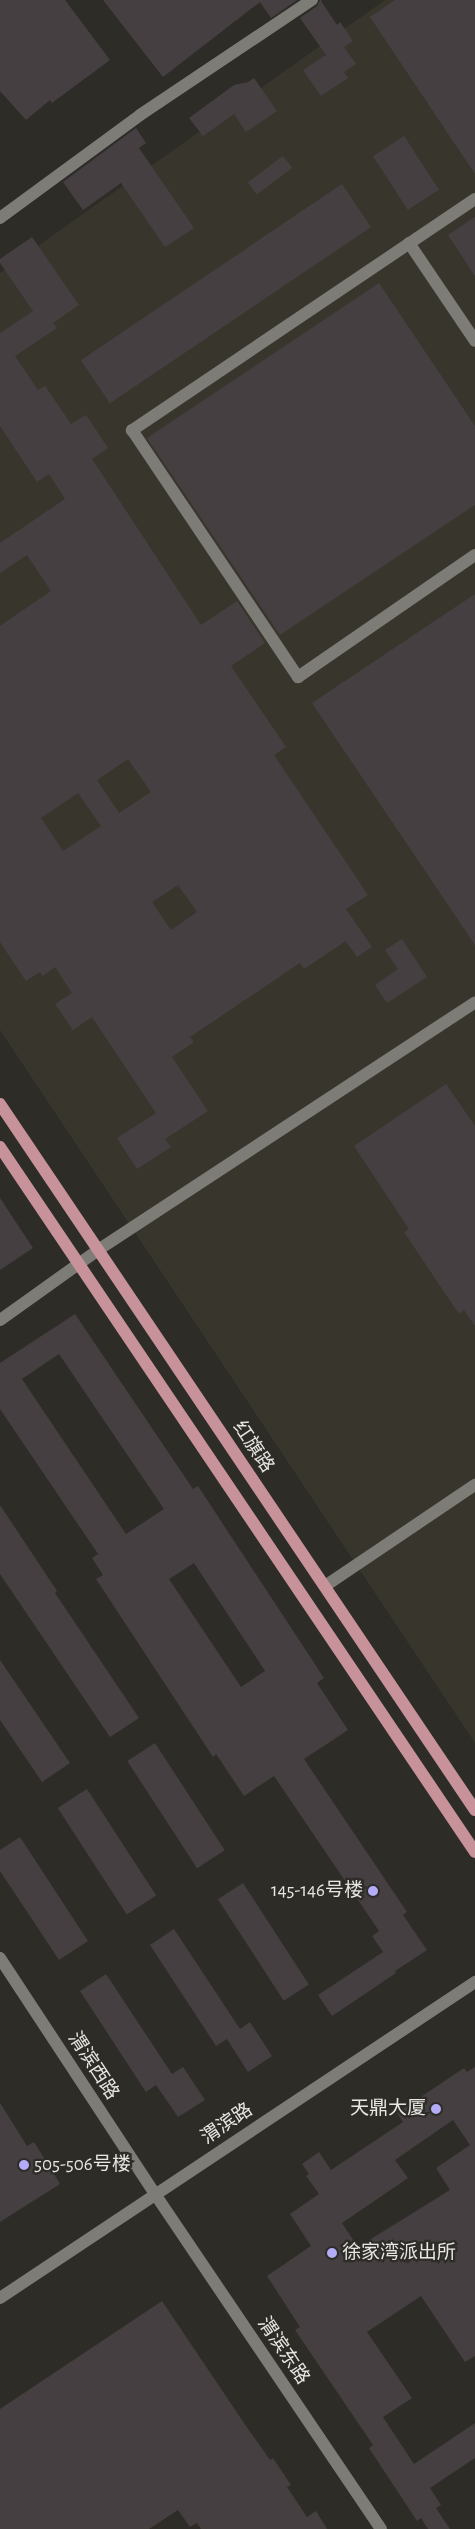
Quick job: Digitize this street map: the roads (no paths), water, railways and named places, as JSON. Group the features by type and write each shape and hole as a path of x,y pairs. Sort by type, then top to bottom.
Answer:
{"main road":[{"name":"红旗路","path":"0,1104 475,1810"},
{"path":"0,1147 475,1852"}],"street":[{"path":"0,218 140,115 312,0"},
{"path":"475,199 132,430 298,676 475,555"},
{"path":"409,243 475,340"},
{"path":"0,1320 80,1265 98,1250 475,1002"},
{"path":"325,1586 475,1485"},
{"name":"渭滨西路","path":"0,1958 155,2194"},
{"name":"渭滨路","path":"0,2298 475,1982"},
{"name":"渭滨东路","path":"155,2194 381,2529"}],"place":[{"name":"145-146号楼","path":"373,1891"},
{"name":"天鼎大厦","path":"436,2109"},
{"name":"505-506号楼","path":"24,2165"},
{"name":"徐家湾派出所","path":"332,2253"}]}
